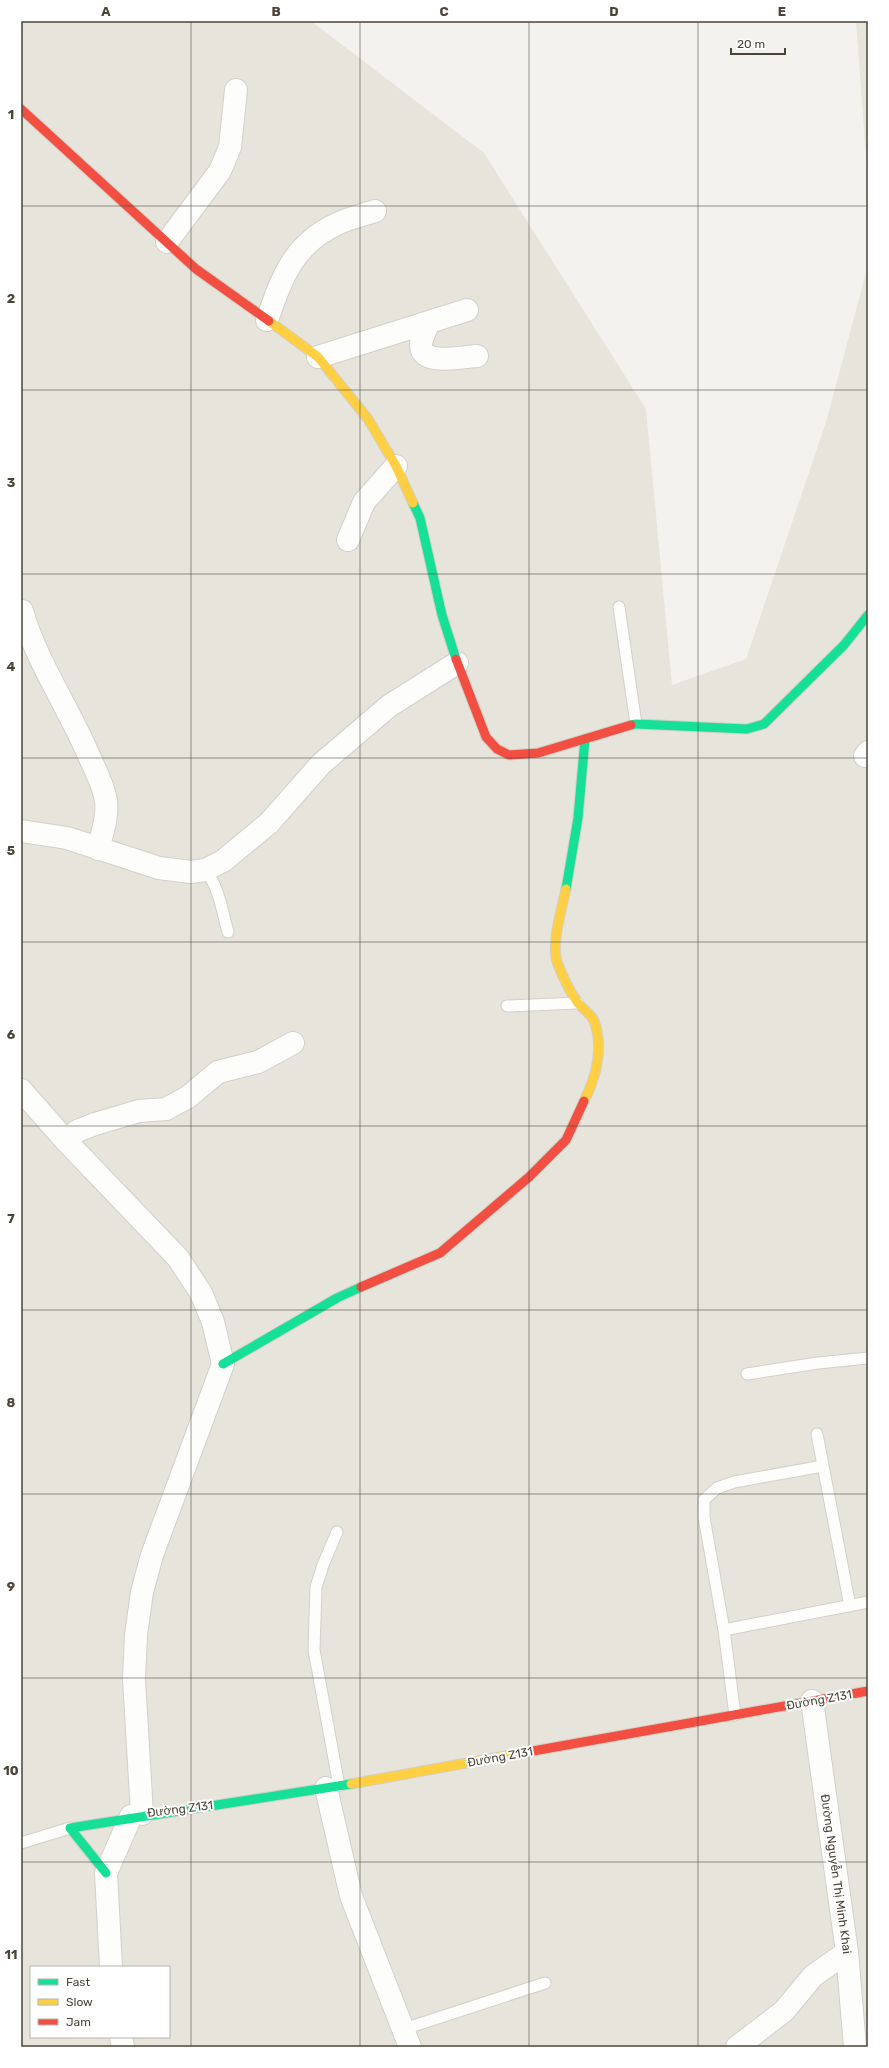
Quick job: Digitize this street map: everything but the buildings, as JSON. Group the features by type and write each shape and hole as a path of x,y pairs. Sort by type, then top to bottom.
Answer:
{"street":[{"path":"167,242 220,171 230,147 236,90"},
{"path":"21,109 196,269 318,357 368,419 396,466 420,518 442,615 458,663 486,737 497,749 509,755 538,753 636,724 747,730 764,724 844,645 868,615"},
{"path":"267,320 281,280 288,266 305,247 323,232 338,223 375,211"},
{"path":"318,357 428,324 467,310"},
{"path":"428,324 421,344 422,352 426,357 477,356"},
{"path":"348,540 364,502 396,466"},
{"path":"22,611 28,635 48,676 79,732 101,784 106,801 106,817 98,849"},
{"path":"21,831 67,838 160,868 191,872 205,870 223,861 269,823 322,764 389,706 458,663"},
{"path":"223,1364 337,1298 440,1253 523,1182 566,1140 589,1092 599,1056 598,1036 594,1020 578,1003 557,961 556,944 578,818 585,738"},
{"path":"66,1141 77,1131 95,1124 139,1112 166,1109 188,1097 218,1072 258,1062 293,1043"},
{"path":"21,1090 66,1141 178,1258 201,1293 213,1322 223,1364 152,1555 142,1592 136,1634 134,1679 137,1815 106,1873 111,1966"},
{"name":"Đường Z131","path":"70,1828 137,1815 333,1787 868,1691"},
{"name":"Đường Nguyễn Thị Minh Khai","path":"812,1701 847,1952 855,2047"},
{"path":"333,1787 351,1896 407,2038"},
{"path":"70,1828 106,1873"},
{"path":"737,2047 770,2024 784,2011 813,1976 847,1952"}],"lane":[{"path":"619,607 636,724"},
{"path":"205,870 212,877 228,932"},
{"path":"507,1006 578,1003"},
{"path":"747,1374 818,1363 868,1358"},
{"path":"817,1434 850,1606"},
{"path":"735,1715 724,1630 704,1517 704,1500 717,1488 734,1482 823,1466"},
{"path":"333,1787 314,1650 316,1587 322,1565 337,1532"},
{"path":"724,1630 868,1602"},
{"path":"21,1843 70,1828"},
{"path":"407,2038 545,1983"}],"shaded area":[{"path":"21,21 311,21 484,153 646,409 672,685 746,659 826,422 868,265 868,2047 21,2047"},
{"path":"856,21 868,21 868,185"}],"traffic: fast":[{"path":"413,503 420,518 442,615 456,659"},
{"path":"631,725 747,729 764,724 844,645 868,615"},
{"path":"566,889 578,818 585,739"},
{"path":"223,1364 337,1298 361,1287"},
{"path":"106,1873 70,1828 351,1784"}],"traffic: slow":[{"path":"269,321 318,357 368,419 396,466 413,503"},
{"path":"566,889 556,936 555,946 557,962 575,999 594,1021 598,1041 595,1072 584,1101"},
{"path":"351,1784 533,1751"}],"traffic: jam":[{"path":"21,109 196,269 269,321"},
{"path":"456,659 486,737 497,749 509,755 538,753 631,725"},
{"path":"361,1287 440,1253 529,1177 566,1140 584,1101"},
{"path":"533,1751 868,1691"}]}
